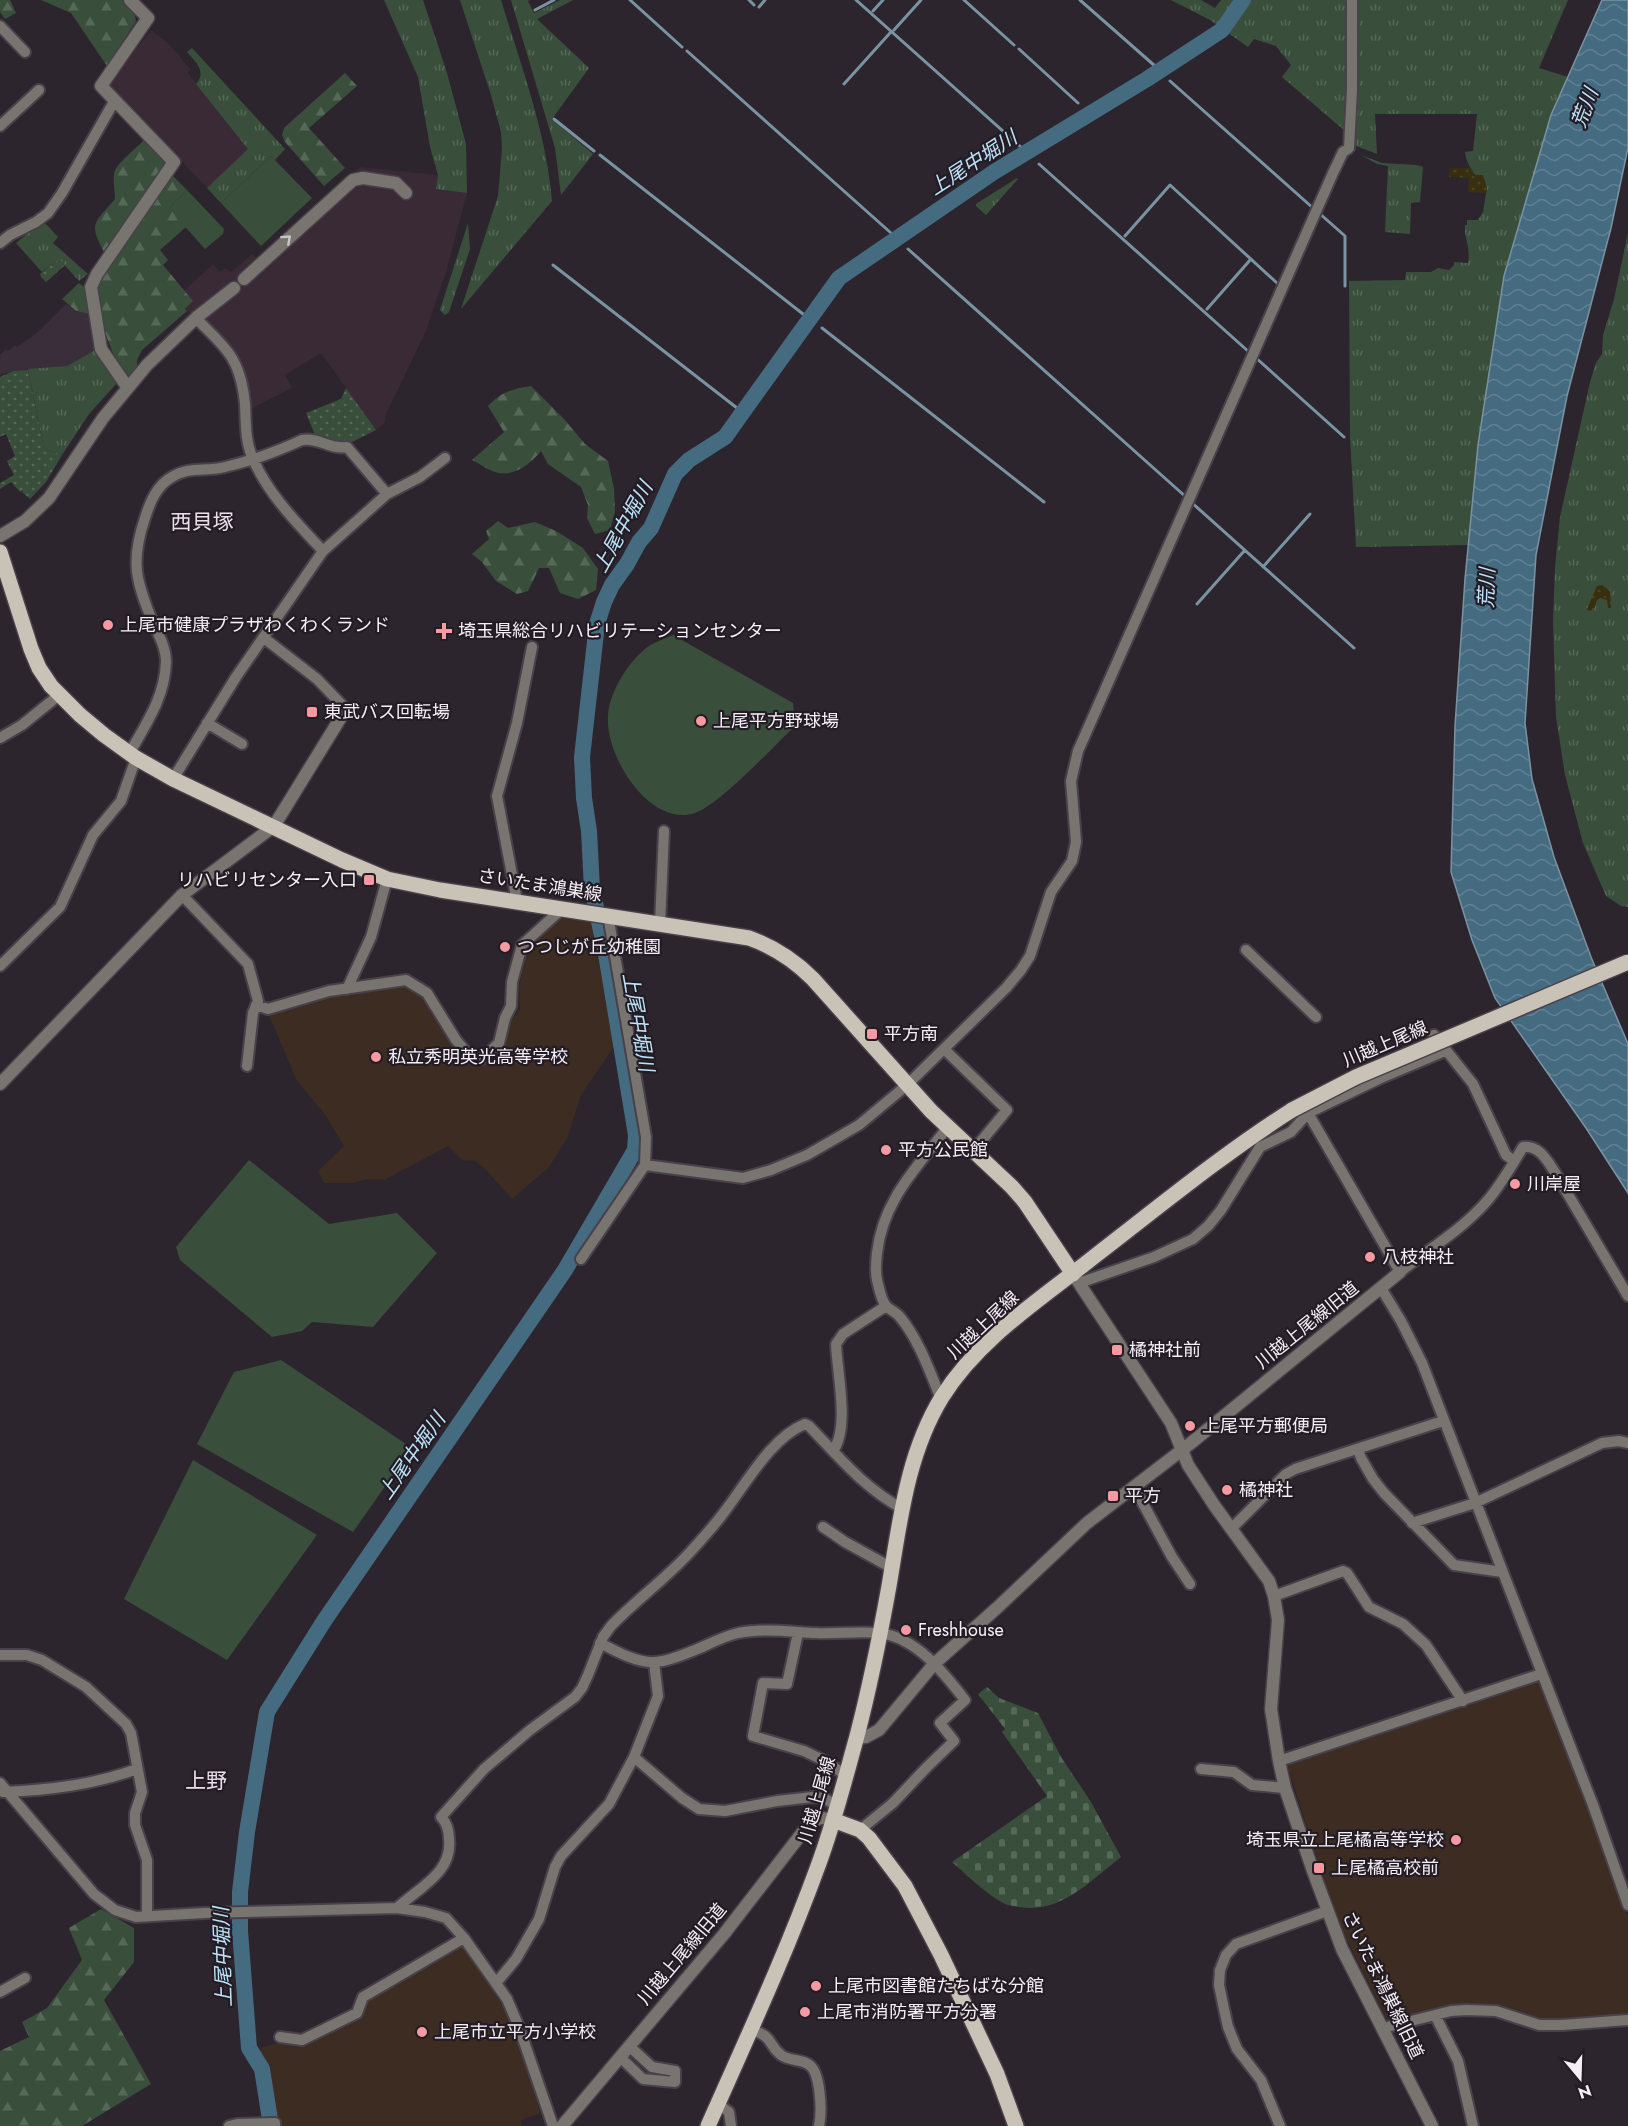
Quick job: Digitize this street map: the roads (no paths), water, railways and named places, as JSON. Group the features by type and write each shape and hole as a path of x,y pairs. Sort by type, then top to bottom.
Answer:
{"main road":[{"name":"さいたま鴻巣線","path":"0,552 31,649 44,677 80,715 132,756 174,779 387,879 749,938 783,953 801,966 947,1128 1012,1187 1025,1202 1076,1278"},
{"name":"川越上尾線","path":"708,2126 801,1910 835,1813 881,1633 915,1455 941,1399 958,1375 1000,1331 1076,1278 1222,1158 1292,1110 1378,1068 1628,962"},
{"path":"835,1813 860,1830 875,1844 905,1887 922,1917 997,2074 1016,2126"}],"street":[{"path":"128,388 101,349 91,287 97,274 174,162 100,86 148,18 130,0"},
{"path":"645,1165 743,1178 807,1155 859,1125 907,1084 1021,970 1030,956 1051,892 1072,861 1076,842 1071,781 1078,751 1333,173 1343,152 1349,148 1353,79 1352,0"},
{"path":"0,26 25,52"},
{"path":"0,126 39,90"},
{"path":"0,243 48,213 62,193 115,100"},
{"path":"243,279 353,180 363,178 396,183 406,193"},
{"path":"0,536 25,521 49,498 103,418 147,365 196,318 234,288"},
{"path":"196,318 233,359 245,404 244,427 252,458 284,509 322,551"},
{"path":"0,966 60,907 93,835 121,801 132,756 154,711 163,686 165,652 136,579 140,533 152,498 159,487 180,472 224,468 313,439 332,447 347,447 387,494"},
{"path":"174,779 236,677 322,551 387,494 420,477 445,458"},
{"path":"0,1084 182,895 274,826 346,709 317,679 264,638"},
{"path":"517,901 497,796 517,723 532,647"},
{"path":"0,738 22,725 59,695"},
{"path":"207,723 242,744"},
{"path":"660,924 664,831"},
{"path":"347,989 371,937 387,879"},
{"path":"182,895 248,964 258,1001 253,1013 247,1066"},
{"path":"256,1005 268,1009 329,991 406,980 427,993 456,1040 468,1054 482,1059 499,1043 505,1018 511,1006 512,982 522,945 563,908"},
{"path":"581,1259 645,1165 646,1137 600,914"},
{"path":"1246,950 1316,1017"},
{"path":"1434,1035 1473,1084 1506,1155 1514,1161"},
{"path":"944,1049 1007,1110 973,1151"},
{"path":"1076,1278 1154,1257 1202,1232 1228,1201 1260,1147 1291,1132 1308,1113 1445,1051"},
{"path":"1308,1113 1400,1272"},
{"path":"941,1399 906,1324 894,1310 886,1306 875,1271 878,1243 885,1216 897,1192 947,1128"},
{"name":"川越上尾線旧道","path":"934,1664 998,1607 1072,1535 1182,1450 1400,1272 1461,1226 1498,1188 1523,1147 1530,1146 1536,1149 1546,1159 1628,1296"},
{"name":"さいたま鴻巣線旧道","path":"1076,1278 1171,1424 1188,1465 1262,1569 1274,1596 1278,1640 1271,1691 1271,1709 1285,1788 1350,1966 1432,2126"},
{"path":"1381,1288 1422,1363 1593,1805 1628,1905"},
{"path":"833,1451 838,1443 842,1422 837,1344 843,1334 886,1306"},
{"path":"1231,1528 1286,1474 1443,1421"},
{"path":"397,1908 444,1868 450,1845 446,1822 441,1817 484,1768 576,1696 588,1675 600,1643 616,1621 693,1549 721,1517 761,1462 783,1438 805,1424 885,1500 903,1509"},
{"path":"1412,1523 1475,1503 1602,1443 1619,1441 1628,1443"},
{"path":"1358,1449 1373,1479 1454,1565 1502,1572"},
{"path":"1134,1487 1172,1557 1190,1584"},
{"path":"824,1527 845,1542 892,1568"},
{"path":"1274,1596 1343,1571 1347,1573 1369,1607 1403,1624 1426,1645 1463,1701"},
{"path":"600,1643 631,1657 654,1662 667,1660 721,1638 740,1633 790,1630 798,1633 844,1631 881,1633 898,1637 934,1664 964,1700 940,1723 954,1742 893,1803 860,1830"},
{"path":"798,1633 787,1684 763,1683 753,1736 804,1751 845,1774"},
{"path":"0,1655 27,1654 42,1660 86,1687 126,1724 131,1733 142,1792 135,1813 135,1825 147,1860 147,1916"},
{"path":"496,1983 516,1959 534,1931 555,1867 561,1856 609,1804 634,1757 658,1696 654,1662"},
{"path":"856,1738 866,1737 879,1730 934,1664"},
{"path":"1279,1761 1541,1674"},
{"path":"634,1757 682,1798 699,1809 725,1811 813,1797 824,1798 835,1813"},
{"path":"2,1789 73,1786 103,1780 137,1769"},
{"path":"1201,1769 1234,1772 1252,1785 1285,1788"},
{"path":"2,1789 94,1894 115,1910 136,1917 397,1908 446,1918 464,1938 507,1999 553,2126"},
{"name":"川越上尾線旧道","path":"562,2126 746,1906 808,1824 817,1818 835,1813"},
{"path":"1280,2126 1264,2085 1238,2049 1228,2027 1219,1985 1220,1970 1226,1955 1236,1944 1328,1911"},
{"path":"280,2037 302,2040 357,2013 363,1997 464,1938"},
{"path":"0,1992 25,1978"},
{"path":"1383,2028 1466,2010 1496,2011 1539,2025 1628,2020"},
{"path":"1436,2015 1458,2061 1473,2126"},
{"path":"750,2029 768,2037 781,2055 808,2064 816,2071 821,2116 819,2126"},
{"path":"620,2057 643,2079 675,2082 675,2071 652,2067 629,2046"},
{"path":"718,2104 729,2112 730,2126"},
{"path":"229,2126 275,2123 275,2126"}],"water":[{"name":"荒川","path":"1602,0 1628,0 1628,148 1611,228 1567,396 1536,555 1525,723 1532,779 1554,857 1591,957 1628,1044 1628,1193 1586,1128 1495,998 1472,940 1451,872 1455,726 1465,579 1478,445 1504,276 1551,115"}],"waterway":[{"path":"535,10 554,0"},
{"path":"630,0 682,47"},
{"path":"749,0 754,5"},
{"path":"759,7 765,0"},
{"path":"856,0 1022,148"},
{"path":"873,11 883,0"},
{"path":"894,30 921,0"},
{"path":"964,0 1014,45"},
{"path":"1080,0 1155,66"},
{"name":"上尾中堀川","path":"271,2126 262,2069 249,2048 240,1931 240,1892 247,1832 267,1712 324,1621 565,1270 635,1150 636,1135 606,954 592,889 589,831 584,798 582,757 597,624 604,602 639,542 651,528 675,474 689,460 725,437 839,278 994,172 1147,79 1222,30 1243,0"},
{"path":"844,84 890,33"},
{"path":"1019,49 1078,103"},
{"path":"687,51 891,233"},
{"path":"1170,81 1313,208"},
{"path":"554,119 594,151"},
{"path":"600,155 803,314"},
{"path":"1039,164 1249,352"},
{"path":"1125,236 1170,185 1277,283"},
{"path":"1319,213 1345,236 1345,286"},
{"path":"908,249 1186,497"},
{"path":"1207,309 1251,259"},
{"path":"553,265 737,408"},
{"path":"822,328 1044,502"},
{"path":"1255,357 1344,437"},
{"path":"1191,502 1354,648"},
{"path":"1263,567 1310,514"},
{"path":"1197,604 1245,550"}],"place":[{"name":"上尾市健康プラザわくわくランド","path":"108,625"},
{"name":"埼玉県総合リハビリテーションセンター","path":"444,631"},
{"name":"東武バス回転場","path":"312,712"},
{"name":"上尾平方野球場","path":"701,721"},
{"name":"リハビリセンター入口","path":"369,880"},
{"name":"つつじが丘幼稚園","path":"505,947"},
{"name":"平方南","path":"872,1034"},
{"name":"私立秀明英光高等学校","path":"376,1057"},
{"name":"平方公民館","path":"886,1150"},
{"name":"川岸屋","path":"1515,1184"},
{"name":"八枝神社","path":"1370,1257"},
{"name":"橘神社前","path":"1117,1350"},
{"name":"上尾平方郵便局","path":"1190,1426"},
{"name":"橘神社","path":"1227,1490"},
{"name":"平方","path":"1113,1496"},
{"name":"Freshhouse","path":"906,1630"},
{"name":"埼玉県立上尾橘高等学校","path":"1456,1840"},
{"name":"上尾橘高校前","path":"1319,1868"},
{"name":"上尾市図書館たちばな分館","path":"816,1986"},
{"name":"上尾市消防署平方分署","path":"805,2012"},
{"name":"上尾市立平方小学校","path":"422,2032"}],"district":[{"name":"西貝塚","path":"202,522"},
{"name":"上野","path":"206,1781"}]}
